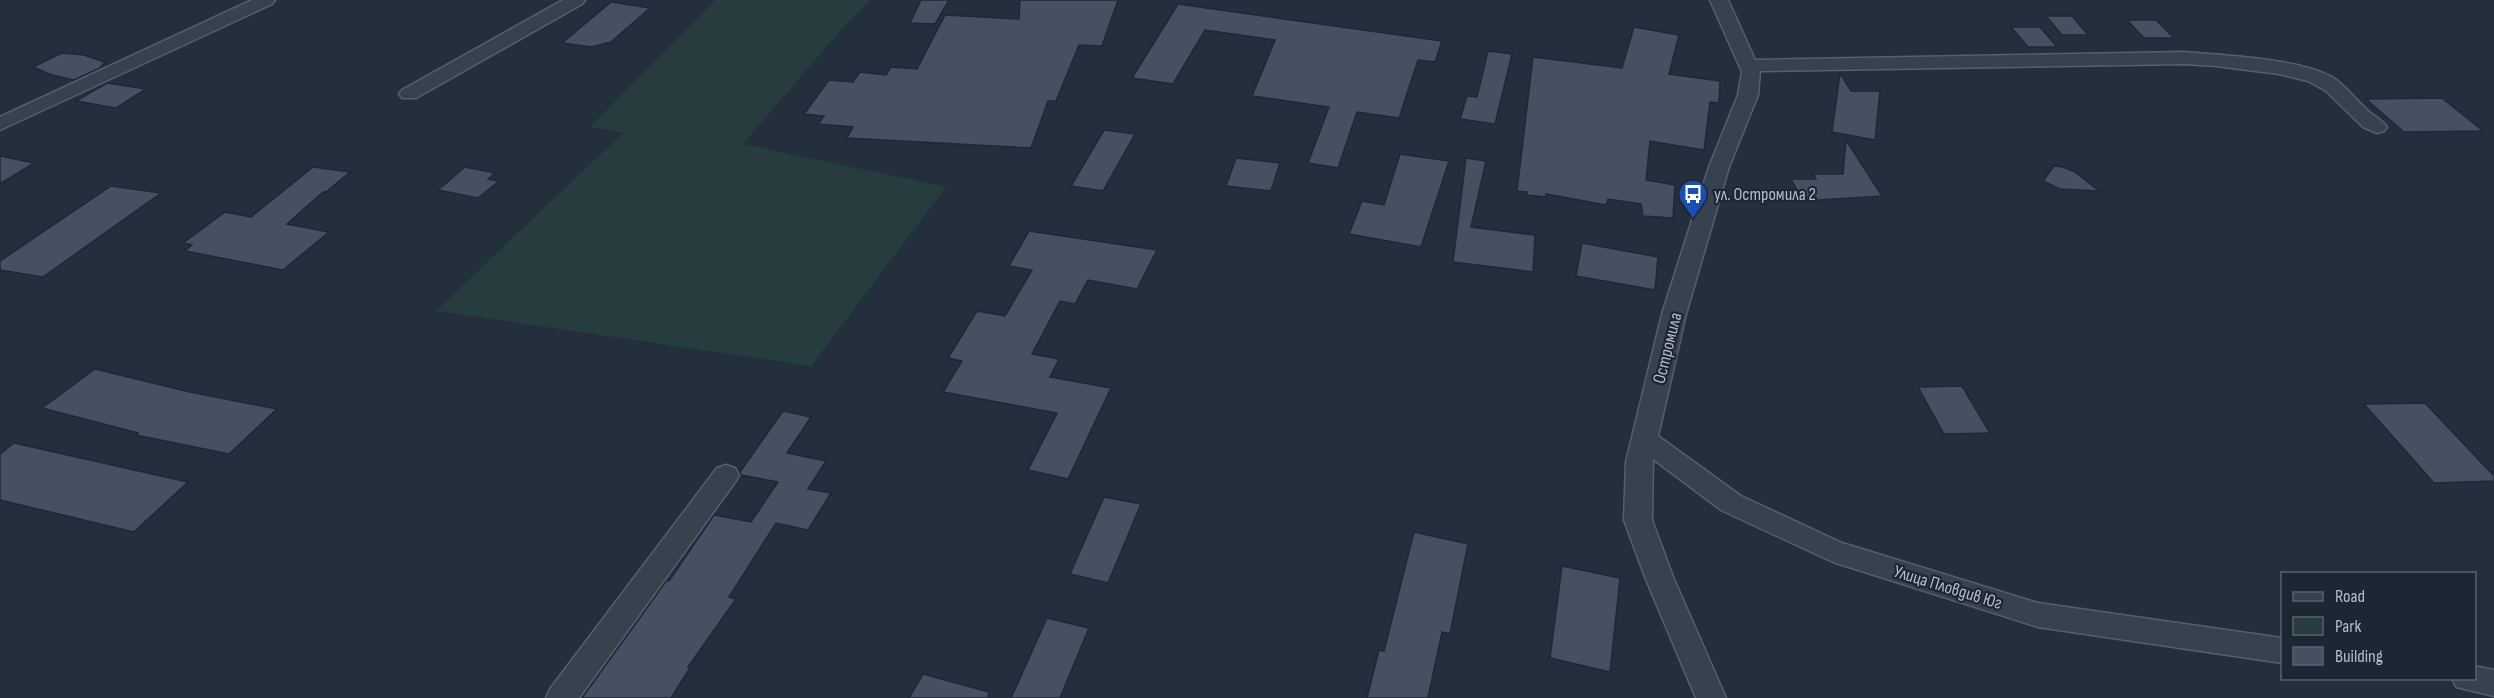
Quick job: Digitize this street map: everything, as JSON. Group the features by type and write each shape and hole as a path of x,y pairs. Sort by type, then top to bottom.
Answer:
{"street":[{"path":"0,124 266,0"},
{"path":"409,94 576,0"},
{"name":"Остромила","path":"1711,698 1659,577 1638,520 1639,462 1674,315 1719,167 1748,95 1751,72 1719,0"},
{"path":"1749,66 2185,58 2231,62 2309,75 2326,82 2364,120 2377,127"},
{"name":"Улица Пловдив Юг","path":"1644,439 1731,503 1833,550 2038,615 2281,651"},
{"path":"561,698 726,475"},
{"path":"2476,679 2494,682"}],"green space":[{"path":"715,0 870,0 841,30 743,144 946,187 811,366 436,311 623,133 590,127"}],"building":[{"path":"921,0 949,0 935,24 910,23"},
{"path":"1020,0 1118,0 1102,46 1079,45 1056,101 1048,101 1031,148 847,138 853,127 818,124 824,116 804,114 829,80 853,82 860,72 886,75 891,67 917,69 945,15 1019,19"},
{"path":"611,2 650,8 611,42 591,47 562,43"},
{"path":"1178,4 1442,41 1435,62 1418,60 1399,118 1357,112 1338,168 1308,163 1329,107 1252,96 1275,40 1205,30 1173,84 1132,78"},
{"path":"2046,16 2072,16 2088,35 2062,35"},
{"path":"2127,20 2156,20 2174,38 2144,38"},
{"path":"1634,27 1679,35 1669,74 1720,81 1719,103 1710,102 1704,150 1650,141 1646,180 1675,185 1673,218 1643,216 1641,204 1608,199 1606,205 1546,194 1546,197 1527,195 1527,192 1517,191 1533,57 1622,68"},
{"path":"2011,27 2040,27 2057,47 2028,47"},
{"path":"1488,51 1512,54 1495,124 1460,119 1467,96 1477,97"},
{"path":"62,53 84,55 105,62 100,68 74,80 52,75 33,67"},
{"path":"1840,73 1851,91 1880,91 1875,140 1832,132"},
{"path":"107,83 146,89 116,108 76,101"},
{"path":"2442,98 2483,131 2404,132 2366,99"},
{"path":"1104,130 1135,134 1103,191 1071,186"},
{"path":"1846,140 1882,196 1803,201 1791,179 1816,179 1813,174 1843,174"},
{"path":"1400,154 1449,161 1421,247 1349,234 1362,201 1384,205"},
{"path":"0,156 34,163 0,184"},
{"path":"1236,158 1280,163 1271,191 1226,186"},
{"path":"1466,158 1486,161 1471,227 1535,235 1533,272 1453,262"},
{"path":"2054,166 2075,172 2099,191 2060,189 2043,181"},
{"path":"313,167 350,172 287,224 329,232 283,270 185,251 192,245 183,243 225,212 251,217"},
{"path":"465,167 495,173 488,179 499,181 478,198 438,190"},
{"path":"111,186 161,193 43,277 0,270 0,261"},
{"path":"1029,231 1157,250 1137,289 1088,280 1075,304 1060,301 1032,354 1059,359 1050,377 1111,388 1068,479 1028,470 1057,413 943,392 962,361 948,358 977,311 1005,316 1032,270 1009,266"},
{"path":"1582,243 1658,257 1655,290 1576,276"},
{"path":"95,369 190,392 277,409 229,454 136,435 138,433 42,408"},
{"path":"1962,386 1990,433 1944,434 1918,387"},
{"path":"2425,403 2494,476 2494,481 2434,483 2364,404"},
{"path":"783,411 811,417 787,453 826,461 808,489 831,493 808,530 776,523 729,597 736,599 688,667 690,668 671,698 582,698 667,580 669,581 714,515 751,522 778,482 741,475 740,472"},
{"path":"14,443 188,482 134,532 0,500 0,454"},
{"path":"1104,497 1141,504 1108,583 1070,574"},
{"path":"1414,532 1468,544 1450,634 1442,632 1428,698 1367,698 1379,650 1384,651"},
{"path":"1562,566 1620,578 1610,672 1550,658"},
{"path":"1047,618 1089,628 1060,698 1011,698"},
{"path":"923,674 989,692 988,698 909,698"}],"place":[{"name":"ул. Остромила 2","path":"1693,220"}]}
